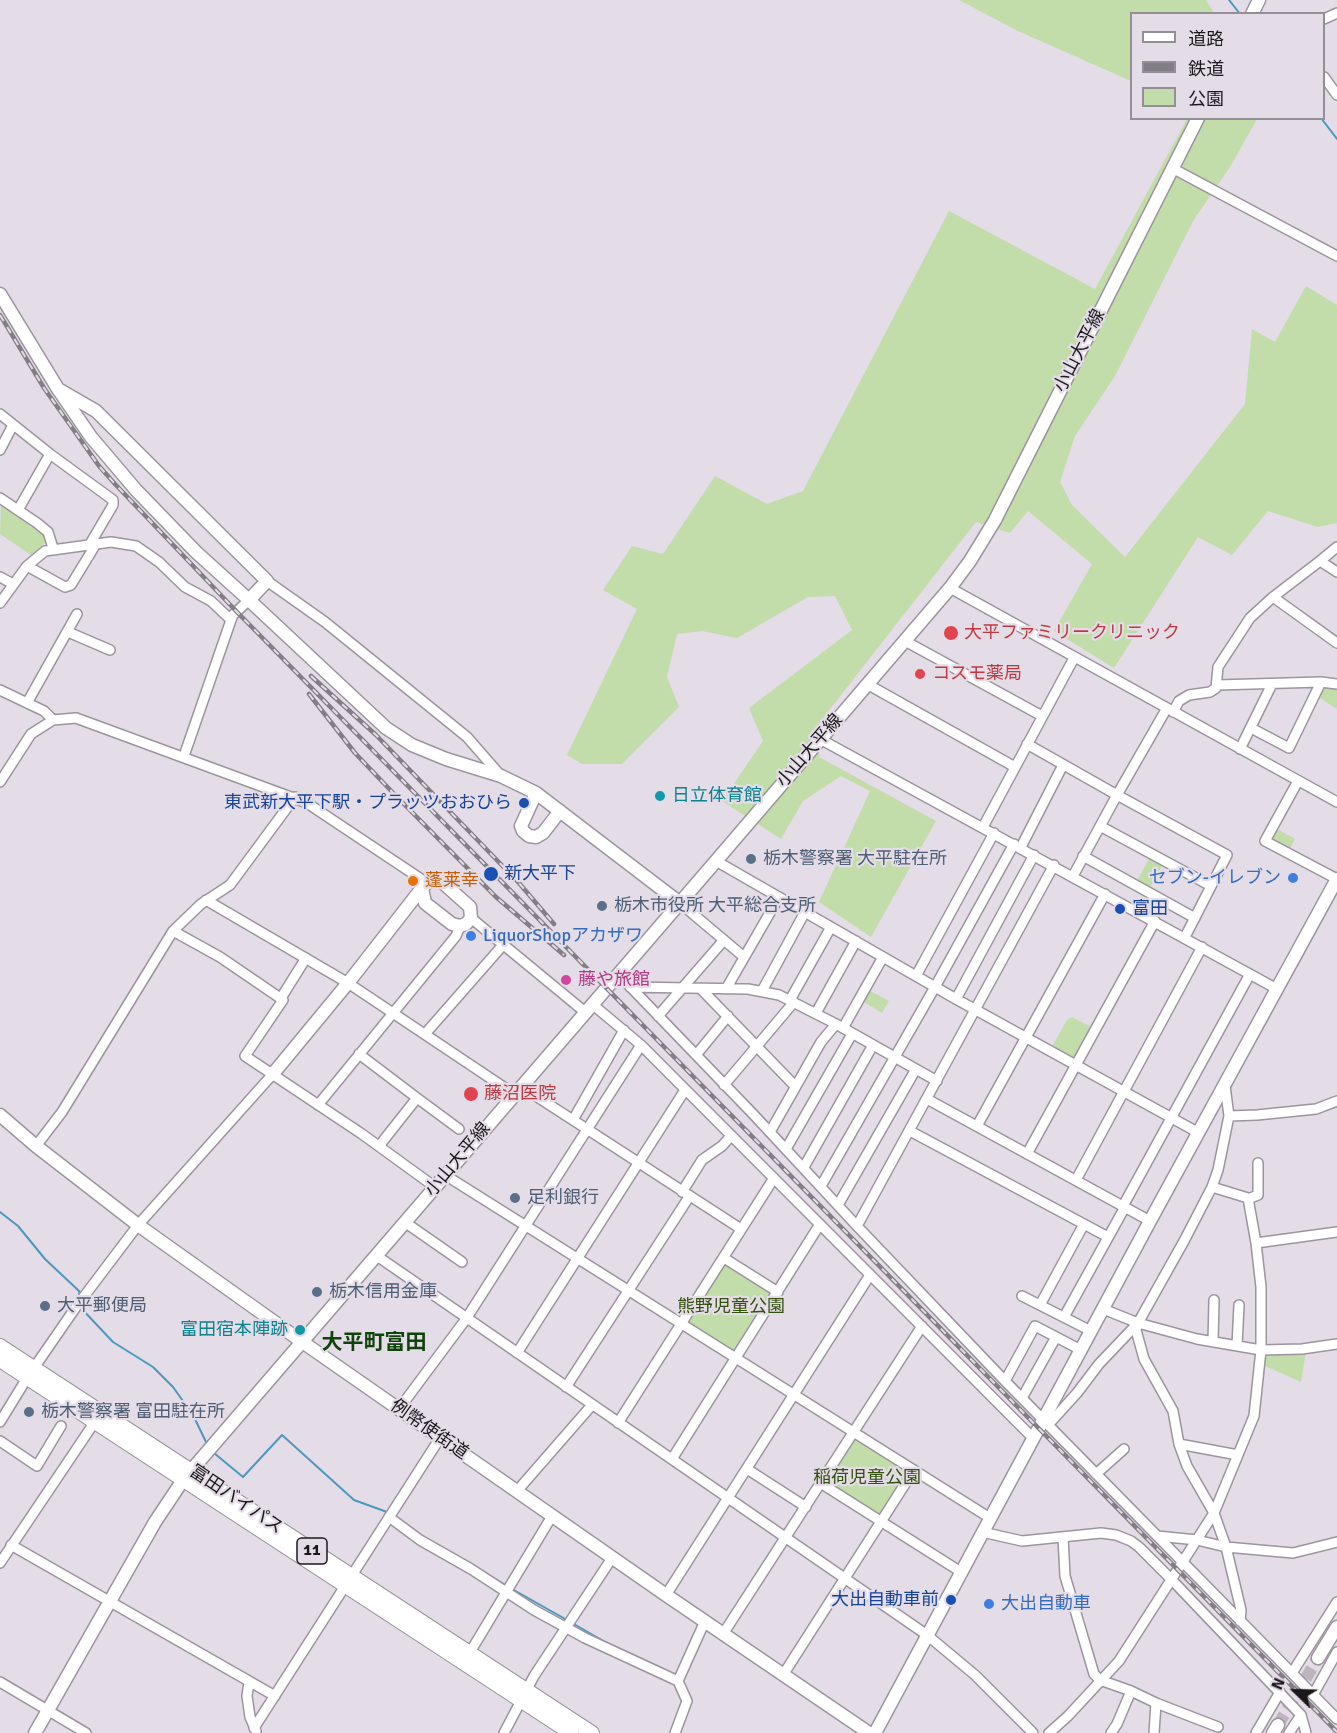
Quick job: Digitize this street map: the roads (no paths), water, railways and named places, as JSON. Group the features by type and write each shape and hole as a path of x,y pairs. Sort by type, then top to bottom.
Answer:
{"main road":[{"name":"富田バイパス","path":"0,1346 30,1373 94,1423 187,1475"},
{"name":"富田バイパス","path":"0,1360 30,1373 524,1696 592,1733"},
{"name":"富田バイパス","path":"349,1582 469,1654 571,1733"}],"street":[{"path":"1325,80 1337,95"},
{"name":"小山大平線","path":"36,1733 155,1522 187,1475 950,588 970,561 995,520 1197,120"},
{"path":"1172,168 1337,256"},
{"path":"0,294 58,389 91,437 136,490 196,552 386,728 412,745 446,759 501,776 536,793 680,903 744,957"},
{"path":"58,389 96,411 267,581 325,622 467,737 501,776"},
{"path":"0,414 113,500 71,585 65,587 27,566"},
{"path":"0,450 13,425"},
{"path":"18,510 50,454"},
{"path":"0,498 48,532 53,548"},
{"path":"0,603 38,555 53,548 111,542 136,546 159,562 185,587 211,601 231,620"},
{"path":"1073,876 1117,795 1170,710 1189,695 1210,692 1217,685 1218,667 1250,618 1337,547"},
{"path":"1320,561 1337,572"},
{"path":"0,577 14,584"},
{"path":"184,756 233,615 267,581"},
{"path":"950,588 1337,802"},
{"path":"1273,597 1337,643"},
{"path":"27,703 77,614"},
{"path":"68,632 110,650"},
{"path":"905,640 1042,716"},
{"path":"983,827 1074,658"},
{"path":"1217,685 1321,682 1337,684"},
{"path":"1251,728 1289,748 1321,682"},
{"path":"867,684 1015,767"},
{"path":"1240,749 1272,684"},
{"path":"0,690 44,711 53,720"},
{"path":"0,782 31,734 53,720 76,718 295,797 314,807 424,885"},
{"path":"820,739 1277,989"},
{"path":"1027,744 1227,855 1185,937"},
{"path":"821,1186 1064,765"},
{"path":"875,1733 1337,879 1265,841 1298,780"},
{"path":"536,793 521,826 529,836 536,837 543,832 560,811"},
{"path":"36,1146 62,1112 173,931 206,900 230,885 295,797"},
{"path":"1100,826 1211,886"},
{"path":"916,976 994,833"},
{"path":"956,999 1034,855"},
{"path":"1083,856 1195,918"},
{"path":"716,861 1198,1134"},
{"path":"857,1226 1054,866"},
{"path":"0,1422 76,1306 138,1225 272,1075 348,983 424,885 432,880 442,882 470,907 471,918 503,945 589,1008 624,1030 641,1045 1033,1438"},
{"path":"424,885 424,903"},
{"path":"977,1126 1105,894"},
{"path":"726,989 779,897"},
{"path":"206,900 348,983 518,1091 588,1129 685,1195 741,1229"},
{"path":"411,903 424,903 452,924 460,926 466,924 471,918"},
{"path":"762,991 805,912"},
{"path":"1027,1154 1155,921"},
{"path":"318,1105 456,936 460,926"},
{"path":"724,1085 792,1001 831,927"},
{"path":"173,931 220,957 281,998"},
{"path":"658,1016 724,940"},
{"path":"816,1013 856,941"},
{"path":"425,1034 503,945"},
{"path":"1076,1180 1202,947"},
{"path":"770,1132 821,1042 840,1026 883,957"},
{"path":"306,958 281,998 283,1000 245,1056 435,1187"},
{"path":"618,974 804,1167 1005,1381 1337,1719"},
{"path":"1064,1317 1250,974"},
{"path":"630,987 762,991 792,1001 816,1013 937,1081"},
{"path":"702,989 756,1048 795,1086"},
{"path":"696,1055 728,1017"},
{"path":"573,1120 624,1030"},
{"path":"786,1149 852,1034"},
{"path":"399,1409 466,1318 641,1045"},
{"path":"804,1167 873,1045"},
{"path":"359,1054 459,1129"},
{"path":"838,1205 916,1069"},
{"path":"1225,1086 1229,1116 1218,1170 1212,1187 1136,1330 1144,1359 1173,1411 1179,1444 1187,1466 1214,1513 1226,1547 1241,1610 1240,1621"},
{"path":"517,1353 685,1090"},
{"path":"378,1146 417,1098"},
{"path":"927,1099 1150,1221"},
{"path":"1229,1116 1316,1108 1337,1101"},
{"name":"例幣使街道","path":"0,1115 36,1146 138,1225 612,1558 868,1733"},
{"path":"910,1131 1108,1237"},
{"path":"566,1387 629,1291 685,1195 702,1160 722,1146 731,1136"},
{"path":"1212,1187 1248,1199 1258,1195 1258,1163"},
{"path":"445,1175 990,1518"},
{"path":"618,1422 774,1178"},
{"path":"1049,1733 1119,1661 1214,1513 1254,1416 1261,1350 1261,1287 1248,1199"},
{"path":"406,1223 462,1262"},
{"path":"672,1459 820,1224"},
{"path":"1040,1305 1084,1224"},
{"path":"1256,1242 1337,1232"},
{"path":"377,1256 927,1635 975,1675 1033,1733"},
{"path":"724,1258 778,1292"},
{"path":"666,1595 870,1275"},
{"path":"1022,1296 1091,1331"},
{"path":"1213,1342 1214,1300"},
{"path":"1237,1346 1239,1305"},
{"path":"1103,1309 1138,1323 1213,1342 1261,1350 1302,1349 1337,1344"},
{"path":"1045,1422 1077,1393 1099,1364 1138,1323"},
{"path":"723,1634 922,1326"},
{"path":"1005,1381 1035,1326 1081,1350"},
{"path":"1022,1398 1056,1336"},
{"path":"517,1491 592,1405"},
{"path":"0,1563 94,1423"},
{"path":"0,1441 37,1466 62,1426"},
{"path":"255,1730 440,1438"},
{"path":"1179,1444 1238,1455"},
{"path":"1096,1474 1124,1449"},
{"path":"747,1468 807,1507"},
{"path":"783,1675 914,1470"},
{"path":"822,1484 961,1572"},
{"path":"469,1654 552,1515"},
{"path":"389,1517 420,1540 506,1590 534,1610 585,1638 678,1681 687,1701 675,1733"},
{"path":"982,1533 1022,1541 1101,1533 1125,1538 1139,1547 1280,1692 1301,1715 1306,1733"},
{"path":"1157,1536 1197,1540 1226,1547 1293,1553 1337,1542"},
{"path":"1063,1537 1065,1576 1094,1674 1100,1680 1218,1727"},
{"path":"11,1545 275,1696"},
{"path":"504,1733 524,1696 612,1558"},
{"path":"1292,1673 1337,1602"},
{"path":"678,1681 705,1621"},
{"path":"1318,1658 1337,1627"},
{"path":"1313,1695 1337,1652"},
{"path":"0,1682 86,1733"},
{"path":"249,1682 247,1696 250,1717 255,1730"},
{"path":"1111,1733 1131,1691"},
{"path":"1256,1733 1280,1692"},
{"path":"1154,1733 1156,1703"},
{"path":"1289,1733 1301,1715"}],"waterway":[{"path":"1229,0 1238,12"},
{"path":"1323,120 1337,139"},
{"path":"0,1212 18,1226 45,1259 79,1291 80,1296"},
{"path":"81,1308 113,1342 153,1367 173,1387 193,1415 207,1444"},
{"path":"214,1453 243,1477 282,1435 354,1500 387,1512"},
{"path":"479,1569 507,1586"},
{"path":"512,1589 567,1620"},
{"path":"572,1623 607,1643 663,1669"}],"tunnel":[{"path":"1278,1725 1318,1658"}],"railway":[{"path":"0,315 44,388 99,466 115,484 237,612 1337,1732"},
{"path":"311,676 376,735 519,883 554,924"},
{"path":"309,694 355,753 396,796 496,897 564,955"}],"place":[{"name":"大平ファミリークリニック","path":"951,633"},
{"name":"コスモ薬局","path":"920,674"},
{"name":"日立体育館","path":"660,796"},
{"name":"東武新大平下駅・プラッツおおひら","path":"524,803"},
{"name":"栃木警察署 大平駐在所","path":"751,859"},
{"name":"新大平下","path":"491,874"},
{"name":"セブン-イレブン","path":"1293,878"},
{"name":"蓬莱幸","path":"413,881"},
{"name":"栃木市役所 大平総合支所","path":"602,906"},
{"name":"富田","path":"1120,909"},
{"name":"LiquorShopアカザワ","path":"471,936"},
{"name":"藤や旅館","path":"566,980"},
{"name":"藤沼医院","path":"471,1094"},
{"name":"足利銀行","path":"515,1198"},
{"name":"栃木信用金庫","path":"317,1292"},
{"name":"大平郵便局","path":"45,1306"},
{"name":"富田宿本陣跡","path":"300,1330"},
{"name":"栃木警察署 富田駐在所","path":"29,1412"},
{"name":"大出自動車前","path":"951,1600"},
{"name":"大出自動車","path":"989,1604"}],"district":[{"name":"大平町富田","path":"374,1343"}],"park label":[{"name":"熊野児童公園","path":"731,1307"},
{"name":"稲荷児童公園","path":"867,1478"}]}
